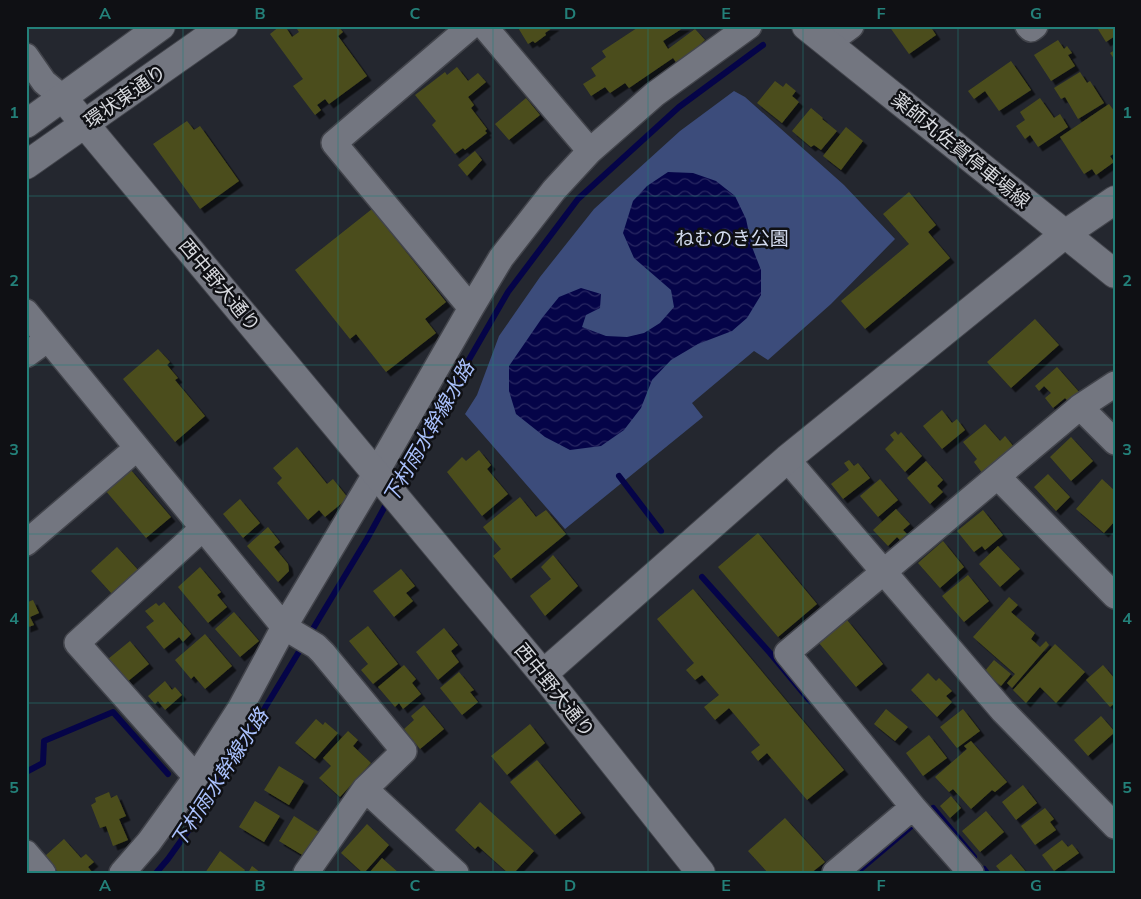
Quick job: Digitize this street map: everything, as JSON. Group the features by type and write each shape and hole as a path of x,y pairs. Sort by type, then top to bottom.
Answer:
{"street":[{"name":"環状東通り","path":"26,124 161,26"},
{"name":"環状東通り","path":"26,165 224,26"},
{"path":"471,26 334,143 471,308"},
{"path":"484,26 590,150"},
{"path":"122,873 149,842 196,778 241,708 284,627 501,258 554,190 590,150 656,94 749,26"},
{"path":"818,35 851,26"},
{"path":"1028,26 1031,29 1035,26"},
{"name":"薬師丸佐賀停車場線","path":"818,35 1115,274"},
{"path":"26,56 44,82 63,98"},
{"name":"西中野大通り","path":"63,98 543,674 701,873"},
{"path":"543,674 787,459 1065,234 1115,200"},
{"path":"26,312 284,627 316,646 323,653 404,752 365,789 306,873"},
{"path":"26,354 48,339"},
{"path":"971,873 913,806 787,653 1080,407 1115,384"},
{"path":"1080,407 1115,442"},
{"path":"26,543 137,448"},
{"path":"787,459 1003,711 1115,826"},
{"path":"998,477 1115,596"},
{"path":"196,778 76,643 203,528"},
{"path":"365,789 456,873"},
{"path":"835,873 913,806"},
{"path":"26,854 43,873"}],"green space":[{"name":"ねむのき公園","path":"734,91 745,97 844,185 895,239 831,304 768,360 754,351 692,403 703,417 565,529 465,414 477,395 499,336 540,277 594,209 680,131"}],"water":[{"path":"668,172 693,173 716,181 735,196 746,219 752,247 761,270 761,295 747,318 732,331 698,344 671,360 652,380 641,408 624,430 601,446 570,450 545,437 516,414 509,391 509,366 559,297 581,288 601,294 600,308 586,315 582,327 606,336 627,337 644,333 660,323 674,307 671,290 634,258 623,233 633,201 647,186"}],"building":[{"path":"280,26 285,26 292,37 299,32 295,26 338,26 343,32 338,36 367,76 329,104 325,99 317,105 321,110 315,115 293,86 303,79 270,34"},
{"path":"517,26 555,26 535,43 533,41 528,44"},
{"path":"640,26 686,26 663,41 668,49 695,29 705,40 678,65 673,58 629,88 625,83 610,93 605,87 591,96 583,84 596,76 591,68 606,57 602,51"},
{"path":"889,26 930,26 936,35 909,54"},
{"path":"1096,26 1115,26 1115,36 1106,42"},
{"path":"1058,40 1064,49 1067,46 1072,53 1068,55 1075,66 1051,81 1034,55"},
{"path":"1115,50 1115,60 1110,53"},
{"path":"1011,61 1031,90 999,111 985,91 974,99 968,91"},
{"path":"457,67 468,81 478,73 486,82 468,97 474,105 471,108 487,129 485,131 487,133 465,150 463,148 455,154 432,125 436,121 415,95 445,72 447,75"},
{"path":"1080,72 1087,83 1090,81 1104,103 1078,119 1065,97 1061,99 1054,88"},
{"path":"775,81 783,87 786,83 796,91 792,96 799,102 782,123 757,103"},
{"path":"526,98 540,115 509,140 495,124"},
{"path":"1040,98 1054,118 1060,114 1068,127 1038,147 1030,135 1025,139 1016,126 1025,120 1020,112"},
{"path":"1109,104 1115,112 1115,153 1110,156 1114,162 1096,175 1092,169 1084,174 1060,137"},
{"path":"811,108 837,131 821,150 814,145 811,147 792,131"},
{"path":"187,121 194,130 200,126 239,181 200,209 153,144"},
{"path":"846,127 863,141 841,170 823,156"},
{"path":"475,151 482,160 467,176 458,165"},
{"path":"909,192 936,225 928,232 950,258 865,329 841,301 909,244 883,214"},
{"path":"372,209 446,302 425,319 436,333 386,372 356,334 350,339 295,270"},
{"path":"1035,319 1059,345 1011,388 987,362"},
{"path":"158,349 170,362 167,365 178,378 175,380 205,416 175,442 123,379"},
{"path":"1057,367 1079,392 1068,401 1065,398 1053,408 1045,398 1051,393 1044,386 1039,391 1035,386"},
{"path":"942,410 952,423 957,419 965,430 942,449 923,426"},
{"path":"985,424 1000,441 1005,436 1014,447 983,474 974,462 977,459 963,442"},
{"path":"895,431 898,435 901,432 922,456 905,472 885,449 894,440 890,435"},
{"path":"1071,437 1093,461 1071,481 1050,457"},
{"path":"297,447 327,484 333,479 348,498 325,517 319,510 308,520 277,483 282,478 273,468"},
{"path":"479,450 491,465 487,469 508,494 482,516 447,472 462,457 466,461"},
{"path":"849,460 854,466 858,463 870,478 843,499 831,484 849,470 844,463"},
{"path":"926,461 943,480 937,486 943,492 930,504 907,478"},
{"path":"130,469 171,517 146,538 105,490"},
{"path":"1048,474 1070,497 1056,511 1034,487"},
{"path":"880,479 898,500 878,517 860,496"},
{"path":"1102,479 1115,491 1115,521 1104,533 1076,509"},
{"path":"520,497 536,517 546,510 566,534 511,579 493,556 501,549 483,527"},
{"path":"240,499 260,523 243,538 223,514"},
{"path":"896,509 910,524 903,530 907,534 900,540 897,537 888,546 873,530"},
{"path":"983,510 1003,535 985,550 982,546 974,552 957,531"},
{"path":"268,527 280,542 274,547 288,564 289,571 278,582 247,546"},
{"path":"758,533 817,604 778,637 718,567"},
{"path":"943,541 964,567 940,588 918,563"},
{"path":"998,546 1020,569 1000,587 979,564"},
{"path":"117,547 139,571 112,594 91,571"},
{"path":"553,555 578,586 545,616 530,596 551,579 541,567"},
{"path":"200,567 221,592 217,595 227,607 208,623 178,587"},
{"path":"401,569 415,586 406,593 413,601 394,617 373,591"},
{"path":"968,575 989,601 964,622 942,596"},
{"path":"693,589 844,770 807,800 767,753 758,761 751,752 760,745 729,708 715,720 704,707 719,695 702,675 695,680 686,670 694,663 657,619"},
{"path":"1009,597 1018,605 1011,612 1035,633 1031,639 1040,647 1046,641 1049,645 1012,688 1007,683 1015,674 973,637"},
{"path":"26,598 28,602 33,600 39,613 30,617 34,625 26,628"},
{"path":"164,602 191,634 183,642 179,637 164,649 146,627 154,621 145,611 156,603 159,606"},
{"path":"234,612 259,641 240,657 215,629"},
{"path":"847,620 883,664 856,687 819,643"},
{"path":"368,626 398,664 373,684 361,670 368,664 349,641"},
{"path":"444,628 458,645 451,651 459,662 438,680 416,652"},
{"path":"205,634 232,666 205,689 194,676 191,679 175,660"},
{"path":"130,641 149,664 127,682 108,659"},
{"path":"1055,644 1085,672 1056,703 1040,687 1026,703 1013,690"},
{"path":"994,660 1011,674 1001,686 984,672"},
{"path":"404,665 416,679 412,683 421,694 403,709 399,703 395,707 378,687"},
{"path":"1103,665 1115,679 1115,703 1110,707 1086,680"},
{"path":"459,672 474,690 470,692 478,702 462,715 440,688"},
{"path":"928,673 936,681 939,678 952,691 946,696 952,702 937,717 911,690"},
{"path":"165,681 172,690 175,687 182,695 165,710 158,701 155,704 148,696"},
{"path":"424,705 444,729 420,749 404,729 414,720 411,716"},
{"path":"886,709 908,727 895,741 874,724"},
{"path":"963,709 980,731 957,748 940,727"},
{"path":"1101,716 1115,732 1088,756 1074,740"},
{"path":"316,719 323,725 325,722 338,733 315,759 295,743"},
{"path":"530,724 545,743 507,775 491,756"},
{"path":"348,731 358,740 353,746 371,763 340,797 319,778 331,766 323,758"},
{"path":"929,735 947,758 923,776 906,753"},
{"path":"971,741 1007,782 995,792 992,790 971,809 953,789 949,792 935,777 967,749 964,746"},
{"path":"537,760 581,813 555,835 510,782"},
{"path":"279,766 304,781 289,805 264,790"},
{"path":"1023,785 1037,803 1016,820 1002,802"},
{"path":"109,792 111,798 117,795 126,816 119,819 128,840 113,846 106,826 100,828 91,805 96,802 95,798"},
{"path":"951,796 961,808 950,818 940,806"},
{"path":"255,801 280,816 264,842 239,827"},
{"path":"480,802 534,851 514,873 508,873 478,846 475,849 455,830"},
{"path":"1045,808 1054,819 1050,822 1056,830 1035,845 1021,826"},
{"path":"986,811 1004,832 980,852 962,831"},
{"path":"294,816 319,832 304,856 279,841"},
{"path":"785,818 825,862 811,873 768,873 748,851"},
{"path":"367,824 389,845 363,873 341,853"},
{"path":"64,839 81,858 86,854 94,862 88,867 93,873 59,873 45,856"},
{"path":"1062,840 1068,847 1072,844 1079,853 1054,871 1042,855"},
{"path":"220,851 245,870 243,873 205,873"},
{"path":"1011,854 1027,873 1002,873 996,866"},
{"path":"382,858 399,873 369,873"},
{"path":"252,866 261,873 248,873"}],"waterway":[{"name":"下村雨水幹線水路","path":"396,486 508,292 578,199 679,107 763,45"},
{"path":"619,476 661,531"},
{"name":"下村雨水幹線水路","path":"308,637 389,499"},
{"path":"702,577 810,701"},
{"name":"下村雨水幹線水路","path":"156,873 205,807 303,645"},
{"path":"26,772 43,763 44,741 113,712 168,774"},
{"path":"933,808 974,857"},
{"path":"856,873 914,824"},
{"path":"984,869 987,873"}]}
